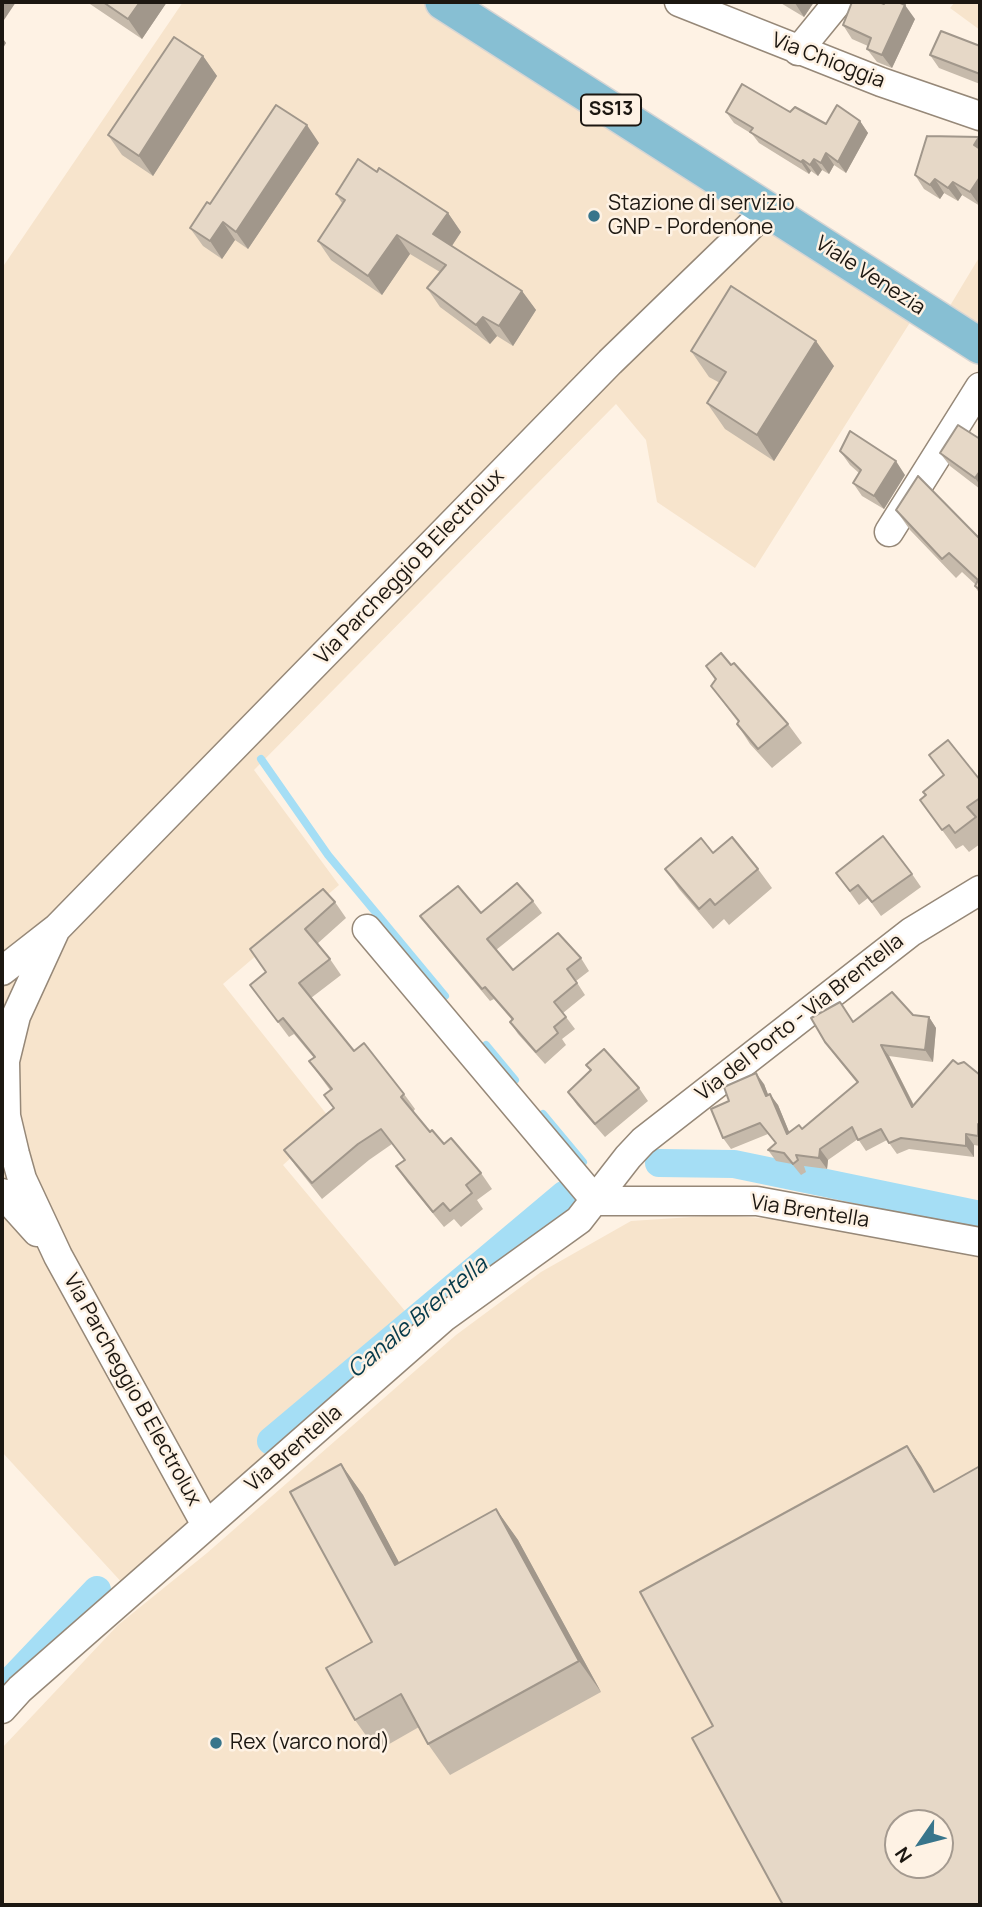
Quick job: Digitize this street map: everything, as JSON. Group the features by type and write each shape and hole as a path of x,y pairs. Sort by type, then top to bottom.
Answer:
{"main road":[{"name":"Viale Venezia","path":"443,2 980,346"}],"street":[{"name":"Via Chioggia","path":"678,2 798,51 980,116"},
{"path":"798,51 838,2"},
{"name":"Via Parcheggio B Electrolux","path":"2,971 57,928 610,362 767,210"},
{"path":"889,532 980,387"},
{"name":"Via del Porto - Via Brentella","path":"596,1201 628,1157 663,1124 911,932 980,890"},
{"name":"Via Parcheggio B Electrolux","path":"57,928 16,1016 5,1061 9,1159 22,1179 58,1256 206,1525"},
{"path":"367,929 596,1201"},
{"name":"Via Parcheggio B Electrolux","path":"2,1192 58,1256"},
{"name":"Via Brentella","path":"2,1709 20,1689 443,1318 579,1220 596,1201 757,1201 980,1242"}],"shaded area":[{"path":"183,2 426,2 916,313 755,568 657,502 646,440 616,404 254,770 339,885 223,984 332,1121 283,1165 421,1330 125,1586 2,1452 2,268"},
{"path":"955,2 980,2 980,30 950,8"},
{"path":"980,256 980,337 945,314"},
{"path":"722,1215 824,1223 980,1254 980,1905 2,1905 2,1748 118,1625 207,1553 456,1335 541,1272 631,1221"}],"building":[{"path":"103,2 140,2 128,19"},
{"path":"852,2 898,2 905,5 882,55 867,49 871,38 843,25"},
{"path":"941,31 980,46 980,74 930,55"},
{"path":"174,37 203,56 139,156 108,135"},
{"path":"742,84 790,112 795,107 826,124 837,105 860,121 838,162 826,153 821,163 814,159 810,165 803,160 801,162 750,132 753,128 726,112"},
{"path":"276,105 307,125 236,232 223,222 210,241 190,228 207,202 210,204"},
{"path":"927,136 979,137 974,145 980,149 980,177 970,192 953,182 948,188 935,179 930,185 915,175"},
{"path":"358,159 377,172 379,168 448,213 433,234 522,291 499,326 483,317 476,325 427,288 446,265 397,235 368,276 318,241 345,200 336,194"},
{"path":"731,286 816,341 757,435 707,403 726,372 691,351"},
{"path":"958,425 980,439 980,471 975,478 940,453"},
{"path":"850,431 896,461 874,496 853,483 861,470 840,451"},
{"path":"918,476 980,539 980,590 975,586 978,580 949,553 942,559 896,510"},
{"path":"721,653 731,665 734,663 788,724 758,749 711,686 716,679 706,666"},
{"path":"948,740 980,780 980,798 967,807 976,817 955,833 949,825 942,830 920,800 926,795 923,792 944,775 929,755"},
{"path":"883,836 912,874 872,902 858,885 850,891 836,873"},
{"path":"732,837 758,869 715,905 710,899 699,909 665,869 701,838 713,853"},
{"path":"517,883 533,901 487,939 513,970 558,933 581,958 567,969 577,983 554,1002 566,1017 554,1027 558,1033 536,1052 510,1022 513,1019 485,987 482,989 420,916 458,886 481,913"},
{"path":"323,889 335,902 305,929 330,959 299,983 354,1051 364,1043 404,1094 401,1097 430,1132 432,1130 444,1144 451,1138 481,1173 466,1185 472,1193 450,1211 443,1203 433,1212 396,1166 405,1160 381,1129 358,1144 312,1183 284,1150 334,1108 324,1095 332,1089 309,1061 315,1057 283,1018 278,1022 250,985 266,972 250,949"},
{"path":"892,992 913,1015 929,1017 925,1050 881,1045 912,1107 953,1060 958,1064 964,1062 980,1075 978,1136 966,1134 966,1146 901,1138 889,1143 881,1129 858,1140 852,1127 820,1149 819,1158 796,1155 798,1160 793,1164 784,1153 768,1150 776,1143 760,1123 723,1138 711,1109 729,1101 724,1087 756,1073 766,1096 770,1094 787,1134 799,1125 802,1129 858,1082 825,1042 811,1018 840,1002 853,1022"},
{"path":"604,1049 639,1088 595,1124 568,1092 591,1070 586,1065"},
{"path":"907,1446 934,1492 980,1466 980,1905 783,1905 692,1738 713,1726 640,1592"},
{"path":"341,1464 395,1565 496,1509 579,1661 428,1744 401,1694 355,1720 326,1668 372,1642 290,1492"}],"waterway":[{"path":"261,759 328,855 445,996"},
{"path":"486,1045 515,1080"},
{"path":"543,1114 583,1162"},
{"name":"Canale Brentella","path":"659,1163 734,1164 980,1215"},
{"name":"Canale Brentella","path":"271,1441 564,1195"},
{"name":"Canale Brentella","path":"2,1690 97,1590"}],"place":[{"name":"Stazione di servizio GNP - Pordenone","path":"594,216"},
{"name":"Rex (varco nord)","path":"216,1743"}]}
